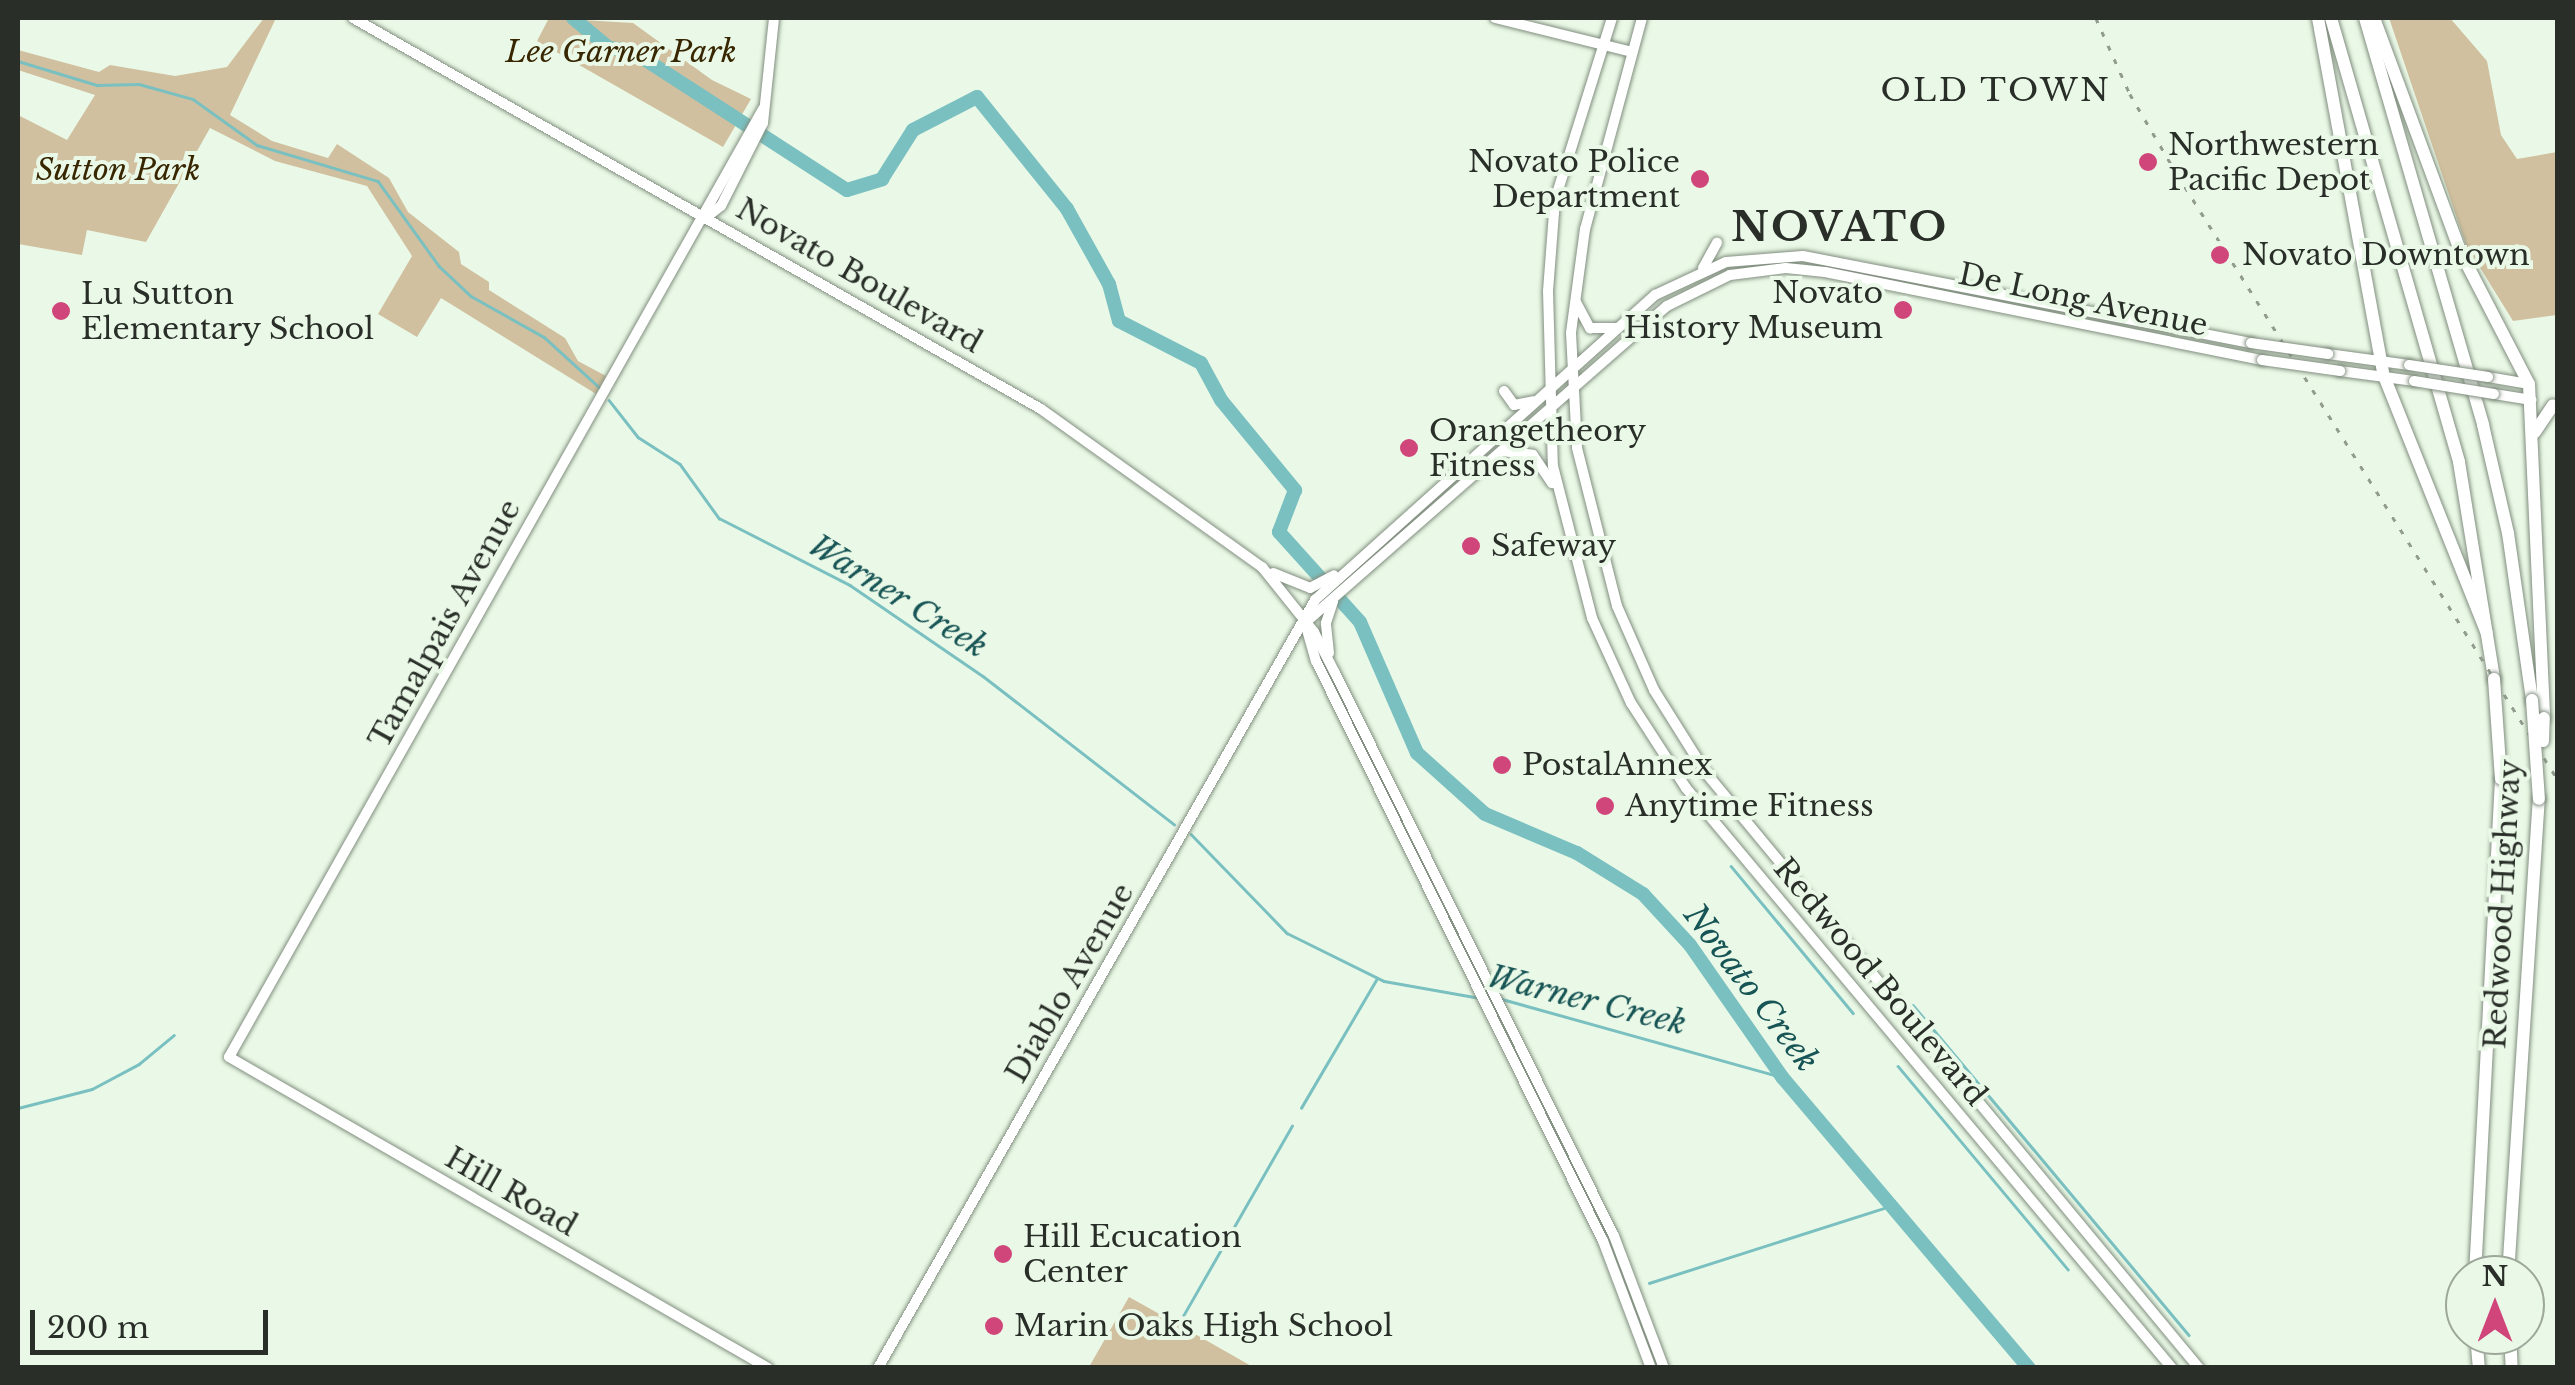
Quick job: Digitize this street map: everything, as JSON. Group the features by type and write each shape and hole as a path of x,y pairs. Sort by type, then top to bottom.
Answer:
{"highway":[{"path":"2318,18 2382,369 2448,524 2475,614 2491,639"},
{"name":"Redwood Highway","path":"2331,18 2446,414 2491,639 2501,779 2476,1255"},
{"name":"Redwood Highway","path":"2364,18 2488,444 2532,700 2538,799 2509,1255"},
{"path":"2374,18 2460,251 2529,384 2544,718 2538,799"},
{"path":"2534,434 2553,405"}],"main road":[{"name":"Novato Boulevard","path":"353,18 1041,408 1262,567 1305,622"},
{"name":"Tamalpais Avenue","path":"229,1058 746,147 763,109 774,18"},
{"path":"1495,18 1632,52"},
{"name":"Redwood Boulevard","path":"1612,18 1552,218 1549,409 1558,498 1592,618 1631,703 1686,788 2172,1368"},
{"name":"Redwood Boulevard","path":"1642,18 1589,214 1575,296 1571,389 1599,548 1654,690 1706,773 2199,1368"},
{"path":"1700,271 1717,243"},
{"name":"De Long Avenue","path":"1548,390 1655,295 1726,262 1772,256 1826,259 2180,332 2328,354 2414,382 2532,400"},
{"path":"1726,262 1730,275"},
{"name":"De Long Avenue","path":"1549,409 1667,306 1730,275 1786,268 1825,272 2262,360 2340,371 2409,366 2529,384"},
{"path":"1575,296 1590,328 1618,328"},
{"path":"2134,337 2174,339 2180,332"},
{"name":"Diablo Avenue","path":"878,1368 1305,622 1328,596 1337,576 1548,390"},
{"path":"1504,391 1514,405 1535,401"},
{"name":"Diablo Avenue","path":"1328,596 1350,586 1389,553 1549,409"},
{"path":"1502,451 1536,457 1558,498"},
{"path":"1464,463 1476,476"},
{"path":"1389,553 1396,525"},
{"path":"1572,552 1599,548"},
{"path":"1262,567 1328,596 1326,639 1335,673"},
{"path":"1305,622 1316,661 1602,1238 1652,1368"},
{"path":"1305,622 1335,673 1614,1236 1664,1368"},
{"path":"1284,658 1300,654 1316,661"},
{"name":"Hill Road","path":"229,1058 768,1368"}],"green space":[{"name":"Sutton Park","path":"264,18 276,18 230,115 272,141 328,158 337,144 389,178 408,212 459,252 461,264 489,282 489,290 565,338 578,361 606,376 596,394 441,298 417,337 378,314 412,256 367,186 275,161 210,128 146,242 87,230 82,255 18,244 18,115 67,140 95,95 18,70 18,50 99,72 110,65 175,76 227,67"},
{"name":"Lee Garner Park","path":"549,18 633,23 712,80 751,99 723,147 537,41"},
{"path":"2389,18 2450,18 2487,61 2501,135 2517,159 2557,152 2557,315 2513,321 2466,245"},
{"path":"1129,1297 1181,1326 1253,1367 1089,1367"}],"waterway":[{"name":"Novato Creek","path":"573,18 609,48 632,51 847,190 882,179 913,130 977,97 1067,209 1109,284 1119,321 1201,363 1221,400 1295,490 1279,532 1360,622 1417,753 1485,814 1577,853 1643,894 1690,945 1782,1077 2029,1368"},
{"name":"Warner Creek","path":"18,61 97,85 139,84 193,99 257,145 378,181 439,266 471,296 544,337 600,388"},
{"name":"Warner Creek","path":"609,400 638,437 680,464 719,518 850,585 983,676 1174,824"},
{"name":"Warner Creek","path":"1191,834 1287,933 1384,981 1479,998"},
{"path":"1731,866 1853,1013"},
{"path":"1301,1108 1376,980"},
{"name":"Warner Creek","path":"1502,999 1782,1077"},
{"path":"1913,1005 2189,1335"},
{"path":"18,1108 92,1089 139,1064 174,1035"},
{"path":"1898,1066 2068,1269"},
{"path":"1179,1323 1292,1126"},
{"path":"1649,1283 1891,1206"},
{"path":"2290,1366 2296,1368"}],"railway":[{"path":"2096,18 2130,94 2177,174 2558,780"}],"place":[{"name":"Northwestern Pacific Depot","path":"2148,162"},
{"name":"Novato Police Department","path":"1700,179"},
{"name":"Novato Downtown","path":"2220,255"},
{"name":"Novato History Museum","path":"1903,310"},
{"name":"Lu Sutton Elementary School","path":"61,311"},
{"name":"Orangetheory Fitness","path":"1409,448"},
{"name":"Safeway","path":"1471,546"},
{"name":"PostalAnnex","path":"1502,765"},
{"name":"Anytime Fitness","path":"1605,806"},
{"name":"Hill Ecucation Center","path":"1003,1254"},
{"name":"Marin Oaks High School","path":"994,1326"}],"district":[{"name":"OLD TOWN","path":"1996,90"},
{"name":"NOVATO","path":"1840,227"}]}
